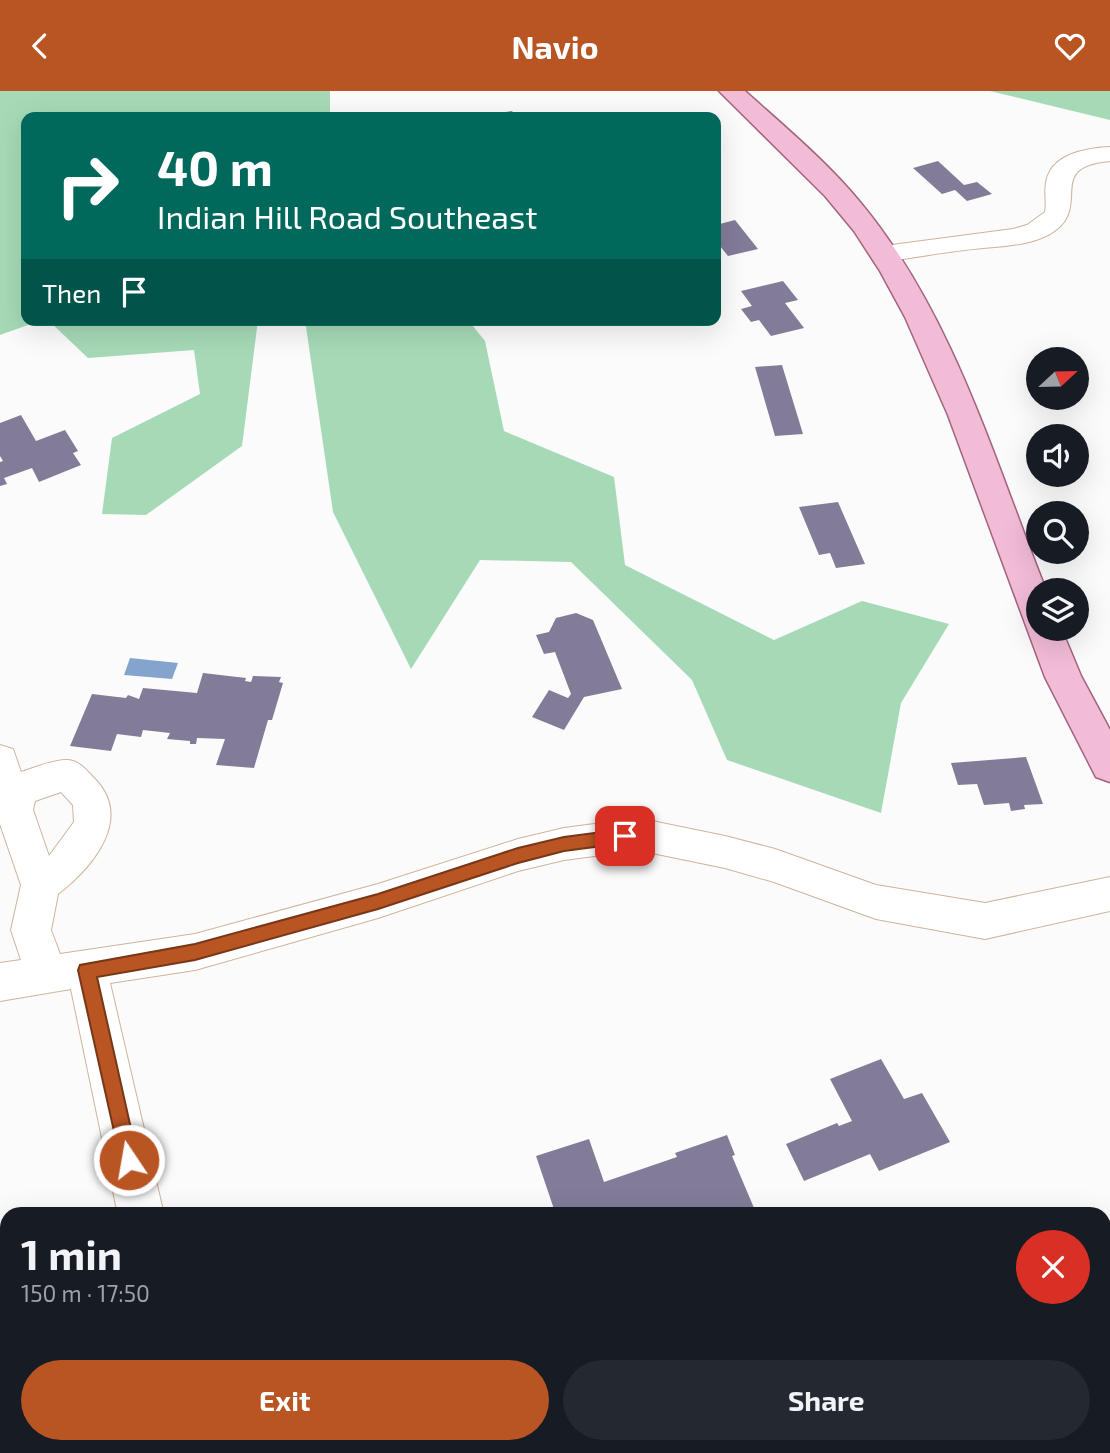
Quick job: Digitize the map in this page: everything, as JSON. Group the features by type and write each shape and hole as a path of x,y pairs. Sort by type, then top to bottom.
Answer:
{"main road":[{"path":"731,91 819,174 863,225 920,314 1026,584"},
{"path":"1048,641 1063,677 1110,766"}],"street":[{"path":"884,254 981,240 1007,239 1034,232 1056,215 1061,201 1058,184 1063,171 1085,158 1110,154"},
{"path":"40,885 67,865 93,824 91,799 68,775 32,784 9,776 14,810 40,885 31,930 67,973 139,1207"},
{"path":"0,982 195,952 378,901 518,855 564,844 625,836 652,837 725,852 775,866 876,902 985,921 1110,894"}],"green space":[{"path":"0,91 330,91 330,112 21,112 21,326 25,326 0,335"},
{"path":"990,91 1110,91 1110,120"},
{"path":"54,326 257,326 242,446 146,515 102,514 112,438 200,394 194,350 88,358"},
{"path":"306,326 473,326 485,341 504,431 614,477 625,565 774,640 862,601 949,624 901,703 881,813 727,760 692,680 571,562 480,560 411,669 333,512"}],"water":[{"path":"130,658 178,663 172,679 124,675"}],"building":[{"path":"938,161 964,185 977,182 992,194 967,201 955,190 942,194 913,168"},
{"path":"735,220 758,249 728,256 721,247 721,224"},
{"path":"783,281 798,300 785,303 804,328 771,336 759,320 751,322 741,309 752,306 741,291"},
{"path":"782,365 803,434 775,436 755,367"},
{"path":"21,415 36,441 65,430 78,451 73,453 81,465 39,482 32,468 4,478 7,484 0,486 0,462 3,461 0,456 0,423"},
{"path":"838,502 865,564 836,568 830,553 819,555 799,507"},
{"path":"576,613 593,620 622,689 584,697 564,730 532,717 549,690 568,698 571,694 555,652 544,654 536,635 549,632 556,618"},
{"path":"203,673 246,678 245,681 251,682 253,676 281,677 279,682 283,683 272,720 268,720 254,768 216,765 225,739 197,738 196,744 190,744 190,741 167,739 170,733 143,730 141,737 117,734 111,751 70,746 92,694 126,698 128,695 139,699 143,688 197,693"},
{"path":"1026,757 1043,804 1024,805 1025,809 1011,811 1009,803 984,805 977,784 958,785 951,763"},
{"path":"881,1059 904,1099 922,1093 950,1142 879,1171 870,1154 804,1181 786,1144 837,1123 839,1126 852,1121 830,1079"},
{"path":"727,1135 735,1155 732,1156 754,1207 553,1207 536,1156 589,1139 604,1182 677,1157 675,1153"}],"route":[{"path":"129,1160 86,970 195,952 285,929 518,855 564,844 625,836"}]}
